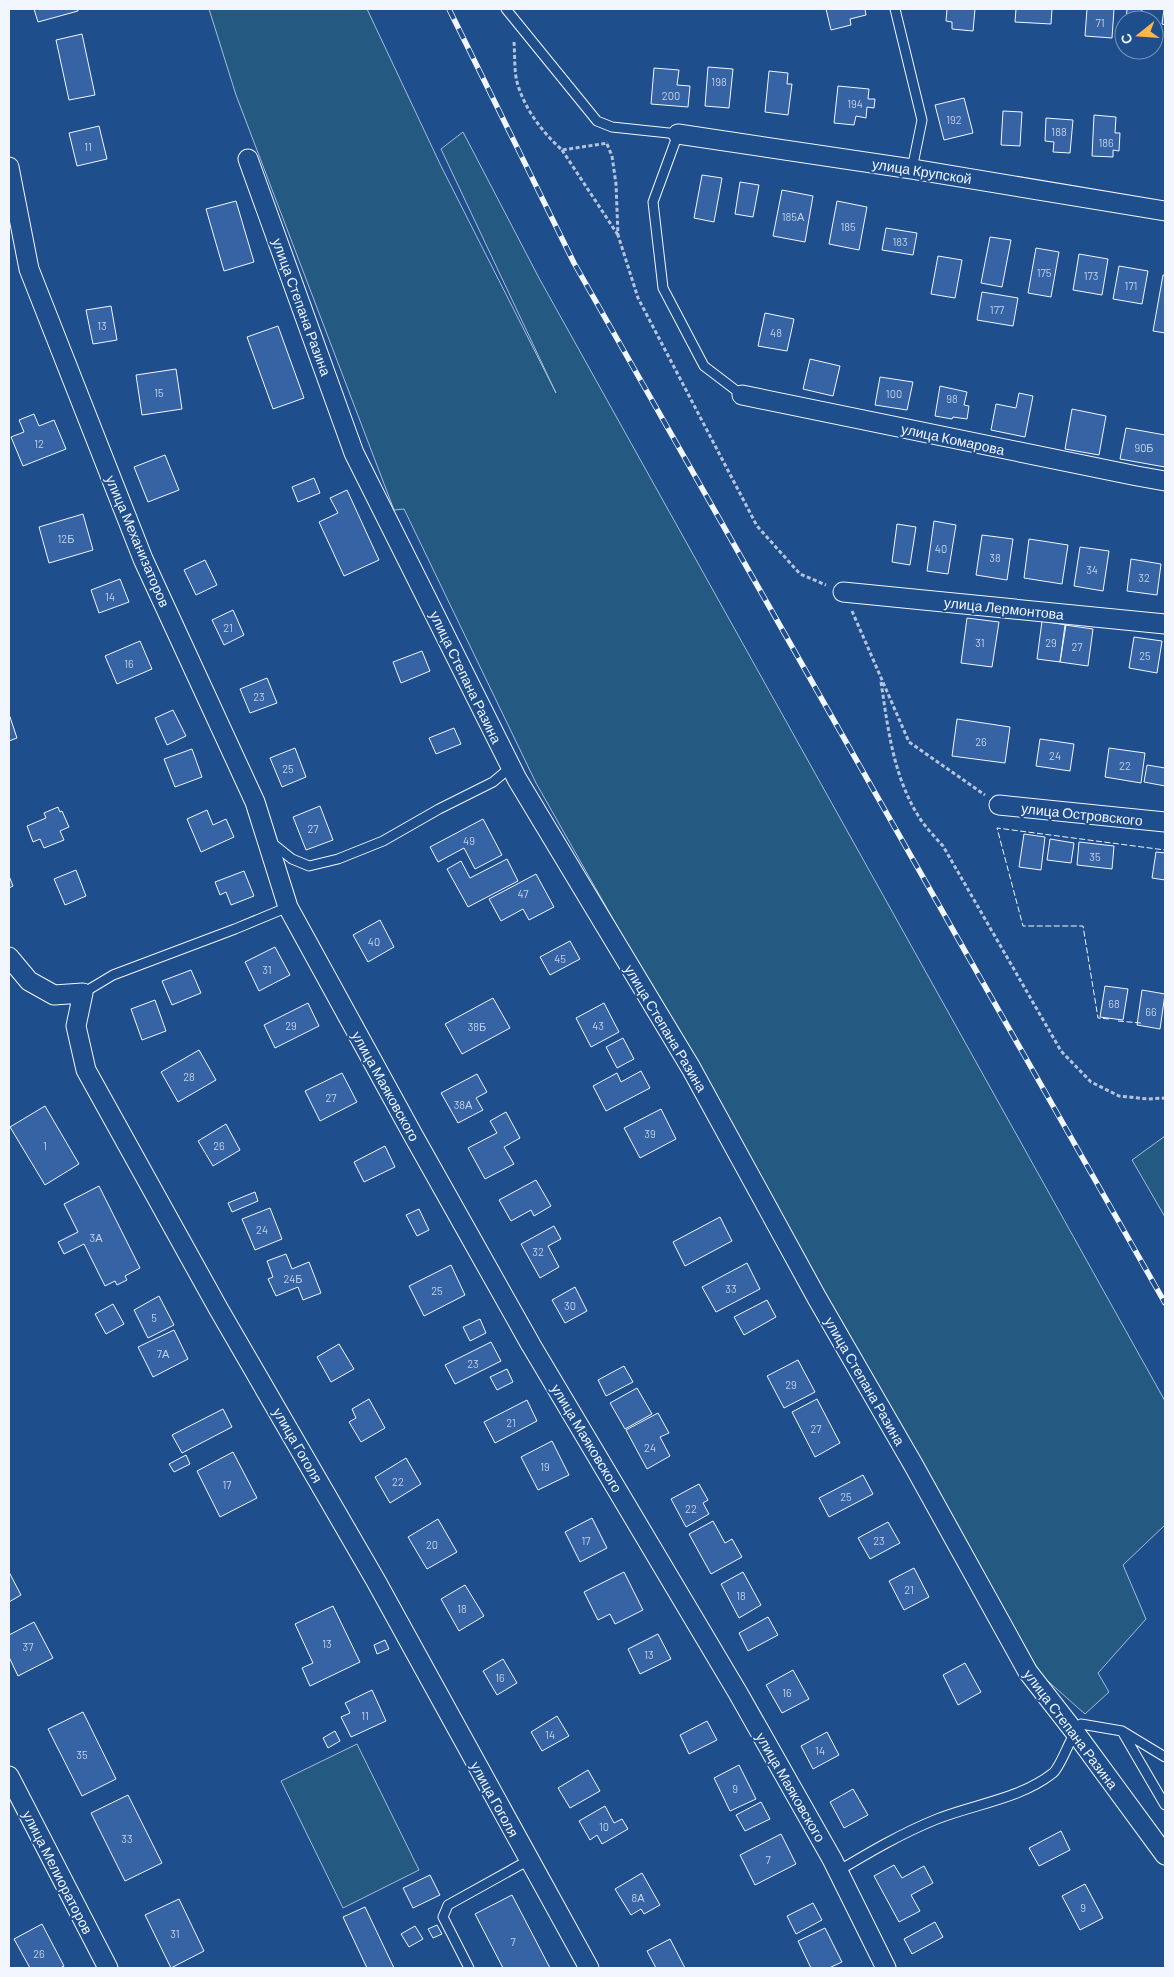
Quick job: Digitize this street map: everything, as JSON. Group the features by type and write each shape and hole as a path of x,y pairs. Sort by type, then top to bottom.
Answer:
{"street":[{"name":"улица Крупской","path":"678,134 912,169 1165,211"},
{"name":"улица Степана Разина","path":"248,158 354,452 511,767 691,1068 812,1289 914,1466 1028,1672 1165,1855"},
{"name":"улица Механизаторов","path":"9,167 29,269 143,559 255,802 288,907"},
{"name":"улица Комарова","path":"742,395 1165,480"},
{"name":"улица Лермонтова","path":"843,592 1165,624"},
{"name":"улица Островского","path":"999,805 1165,822"},
{"name":"улица Маяковского","path":"288,907 531,1345 738,1693 838,1870 886,1968"},
{"path":"9,957 28,981 54,995 83,993"},
{"name":"улица Гоголя","path":"83,993 76,1026 86,1070 218,1308 376,1581 589,1968"},
{"name":"улица Мелиораторов","path":"9,1776 108,1968"}],"lane":[{"path":"894,9 922,120 912,169"},
{"path":"509,12 597,121 612,126 678,134 653,202 663,288 704,366 742,395"},
{"path":"267,839 292,859 309,866 338,859 383,841 439,809 493,782 511,767"},
{"path":"83,993 113,975 288,907"},
{"path":"838,1870 882,1845 937,1819 1025,1790 1055,1771 1074,1731 1082,1724 1122,1731 1165,1757"},
{"path":"1122,1731 1165,1805"},
{"path":"469,1968 443,1917 448,1905 529,1860"}],"path":[{"path":"509,12 517,81 531,114 546,136 562,150 618,235"},
{"path":"562,150 616,142"},
{"path":"606,144 612,156 616,184 618,235 638,298 757,526 800,574 843,592 909,742 999,805"},
{"path":"880,675 890,745 903,786 919,817 943,846 1061,1051 1091,1082 1119,1096 1148,1099 1165,1098"}],"shaded area":[{"path":"209,9 367,9 441,166 556,393 441,149 463,132 539,278 1165,1401 1165,1525 1123,1565 1146,1619 1098,1673 1109,1692 1085,1714 1041,1675 536,783 404,509 394,510 236,95"},
{"path":"1165,1136 1165,1217 1132,1160"},
{"path":"357,1744 419,1870 343,1908 281,1781"}],"building":[{"path":"34,9 78,9 78,11 38,22"},
{"path":"826,9 865,9 866,15 850,19 851,25 831,30"},
{"path":"947,9 975,9 973,31 952,29 952,22 946,21"},
{"path":"1016,9 1052,9 1051,24 1015,22"},
{"path":"1087,9 1114,9 1112,38 1085,36"},
{"path":"1165,9 1165,25 1164,25"},
{"path":"82,34 95,95 69,100 56,40"},
{"path":"708,67 733,69 729,108 705,106"},
{"path":"654,68 679,70 677,85 690,86 688,107 651,104"},
{"path":"769,71 788,73 787,84 792,84 788,115 765,112"},
{"path":"838,86 869,89 868,99 875,99 874,108 867,107 866,118 856,116 854,125 834,123"},
{"path":"964,98 973,133 944,140 935,105"},
{"path":"1003,111 1022,112 1020,146 1001,145"},
{"path":"1094,115 1116,117 1115,133 1120,133 1119,151 1113,150 1113,157 1092,156"},
{"path":"1046,118 1073,120 1070,153 1053,152 1054,142 1045,141"},
{"path":"99,126 107,159 77,166 69,133"},
{"path":"702,175 722,178 714,222 694,218"},
{"path":"740,182 759,185 753,217 735,214"},
{"path":"782,190 813,196 805,242 773,236"},
{"path":"236,201 254,262 224,271 206,209"},
{"path":"837,201 867,207 859,250 829,244"},
{"path":"886,228 917,233 913,255 882,250"},
{"path":"990,237 1011,240 1002,287 981,283"},
{"path":"1036,248 1059,252 1051,297 1028,293"},
{"path":"1079,254 1108,259 1102,295 1073,290"},
{"path":"938,256 962,260 955,298 931,294"},
{"path":"1119,266 1148,271 1142,304 1113,299"},
{"path":"1163,275 1165,275 1165,333 1153,331"},
{"path":"982,292 1018,298 1013,326 977,320"},
{"path":"111,306 117,340 93,344 86,310"},
{"path":"765,313 794,319 787,351 758,346"},
{"path":"278,326 304,398 273,409 247,337"},
{"path":"810,359 840,366 833,396 803,389"},
{"path":"176,369 182,409 142,415 136,375"},
{"path":"880,377 913,382 907,410 875,405"},
{"path":"940,386 967,392 964,405 969,406 967,419 935,416"},
{"path":"1019,393 1033,396 1025,437 991,430 996,404 1016,408"},
{"path":"1072,409 1106,416 1099,455 1065,449"},
{"path":"34,414 39,426 54,420 66,449 23,466 11,437 24,432 19,420"},
{"path":"1126,428 1165,435 1165,467 1120,459"},
{"path":"165,455 179,490 148,502 134,467"},
{"path":"314,478 320,493 298,502 292,487"},
{"path":"347,490 379,560 344,576 319,522 338,513 330,498"},
{"path":"83,514 93,550 49,563 39,527"},
{"path":"934,521 956,525 948,574 927,571"},
{"path":"897,524 916,527 910,565 892,562"},
{"path":"982,535 1013,539 1007,580 976,575"},
{"path":"1029,539 1068,545 1062,584 1024,578"},
{"path":"1080,547 1109,551 1103,591 1074,586"},
{"path":"1131,559 1161,564 1157,595 1127,591"},
{"path":"205,560 217,585 196,595 184,570"},
{"path":"120,579 129,602 99,613 91,590"},
{"path":"233,610 244,635 224,645 212,620"},
{"path":"967,618 999,622 992,667 961,663"},
{"path":"1042,621 1066,625 1060,662 1037,659"},
{"path":"1065,625 1093,629 1088,666 1060,662"},
{"path":"1134,637 1162,641 1157,673 1129,668"},
{"path":"140,641 152,669 117,684 105,656"},
{"path":"422,651 430,671 401,683 393,662"},
{"path":"267,678 277,703 250,713 240,689"},
{"path":"173,710 186,736 167,745 155,718"},
{"path":"9,714 17,738 9,741"},
{"path":"957,719 1010,727 1005,763 952,756"},
{"path":"454,728 461,744 436,754 429,738"},
{"path":"1040,739 1074,744 1070,771 1036,766"},
{"path":"295,748 306,777 282,787 270,758"},
{"path":"1109,748 1145,753 1141,783 1105,777"},
{"path":"192,749 202,777 175,787 164,759"},
{"path":"1147,765 1165,768 1165,786 1144,782"},
{"path":"320,806 333,840 306,850 293,817"},
{"path":"58,807 60,812 62,811 69,827 60,831 64,840 44,848 40,839 33,842 27,826 46,818 44,813"},
{"path":"207,810 213,825 226,819 234,837 201,852 187,819"},
{"path":"483,819 502,855 475,869 464,848 438,862 430,847"},
{"path":"1024,834 1045,837 1041,870 1019,867"},
{"path":"1050,839 1074,843 1071,863 1047,860"},
{"path":"1079,842 1114,846 1112,869 1077,865"},
{"path":"1156,852 1165,853 1165,880 1152,878"},
{"path":"507,859 518,881 468,907 447,869 461,861 470,878"},
{"path":"76,870 86,896 65,905 54,879"},
{"path":"244,871 254,896 231,905 226,892 220,895 215,882"},
{"path":"536,874 554,907 529,920 523,909 501,921 489,899"},
{"path":"9,876 13,886 9,888"},
{"path":"380,920 394,947 368,962 353,935"},
{"path":"570,941 580,959 550,975 540,957"},
{"path":"275,947 290,975 259,991 245,962"},
{"path":"191,970 201,993 172,1005 162,981"},
{"path":"1105,986 1128,989 1123,1020 1100,1017"},
{"path":"1142,990 1165,994 1160,1029 1137,1025"},
{"path":"493,998 510,1028 462,1054 445,1024"},
{"path":"155,1000 166,1031 142,1040 131,1009"},
{"path":"308,1003 319,1026 275,1048 264,1025"},
{"path":"604,1003 619,1032 591,1047 576,1018"},
{"path":"623,1038 634,1059 617,1068 606,1047"},
{"path":"199,1050 216,1080 178,1102 161,1072"},
{"path":"641,1071 650,1088 606,1111 593,1086 617,1073 621,1082"},
{"path":"342,1073 357,1102 320,1121 305,1091"},
{"path":"477,1074 487,1092 476,1098 483,1110 458,1123 441,1093"},
{"path":"45,1106 79,1164 45,1185 10,1127"},
{"path":"661,1109 676,1139 640,1158 624,1128"},
{"path":"506,1112 520,1138 504,1147 514,1164 485,1179 468,1148 497,1133 490,1121"},
{"path":"226,1124 240,1150 213,1166 198,1141"},
{"path":"385,1146 395,1167 364,1182 354,1162"},
{"path":"536,1180 551,1206 534,1216 531,1210 511,1221 499,1200"},
{"path":"99,1186 140,1268 125,1276 127,1280 117,1285 115,1281 105,1286 84,1244 64,1254 58,1242 78,1232 64,1204"},
{"path":"255,1192 258,1201 232,1212 228,1203"},
{"path":"270,1208 282,1239 255,1250 242,1219"},
{"path":"419,1209 429,1230 417,1236 406,1215"},
{"path":"720,1217 732,1241 685,1266 673,1242"},
{"path":"554,1226 561,1239 548,1246 559,1267 540,1278 521,1244"},
{"path":"286,1254 292,1269 309,1262 321,1293 303,1300 298,1287 276,1296 268,1279 273,1277 267,1261"},
{"path":"747,1263 760,1289 716,1312 702,1287"},
{"path":"451,1265 465,1295 424,1316 409,1286"},
{"path":"575,1287 587,1311 565,1323 552,1300"},
{"path":"159,1296 174,1325 148,1338 134,1310"},
{"path":"767,1300 776,1317 744,1335 734,1317"},
{"path":"113,1304 124,1324 106,1334 95,1314"},
{"path":"480,1319 486,1333 470,1341 463,1327"},
{"path":"174,1330 188,1359 153,1377 138,1347"},
{"path":"491,1342 501,1361 455,1384 445,1365"},
{"path":"339,1344 354,1369 331,1382 317,1357"},
{"path":"798,1360 815,1392 784,1408 767,1376"},
{"path":"624,1366 633,1382 606,1396 598,1380"},
{"path":"507,1369 513,1382 497,1390 490,1377"},
{"path":"637,1388 652,1414 625,1429 610,1403"},
{"path":"369,1399 385,1428 361,1442 349,1422 356,1418 352,1409"},
{"path":"817,1399 840,1443 815,1457 792,1412"},
{"path":"527,1400 537,1421 495,1443 484,1422"},
{"path":"223,1409 232,1427 182,1453 172,1435"},
{"path":"658,1413 669,1433 660,1437 670,1456 647,1469 626,1430"},
{"path":"552,1441 569,1475 538,1490 521,1457"},
{"path":"233,1452 257,1498 220,1517 197,1471"},
{"path":"186,1455 190,1464 174,1472 169,1464"},
{"path":"406,1458 421,1484 390,1503 375,1477"},
{"path":"863,1475 873,1494 829,1517 819,1498"},
{"path":"699,1484 708,1500 703,1503 709,1514 686,1527 671,1499"},
{"path":"592,1518 607,1548 580,1562 565,1532"},
{"path":"438,1519 457,1552 427,1569 408,1537"},
{"path":"713,1521 725,1543 732,1539 742,1557 711,1574 689,1534"},
{"path":"888,1522 900,1543 870,1559 858,1538"},
{"path":"914,1568 929,1597 904,1610 889,1581"},
{"path":"9,1572 21,1595 9,1602"},
{"path":"624,1572 643,1610 615,1624 610,1614 598,1620 584,1592"},
{"path":"743,1572 761,1605 739,1618 721,1584"},
{"path":"465,1585 484,1616 459,1631 441,1599"},
{"path":"333,1606 360,1662 310,1686 302,1668 313,1663 295,1624"},
{"path":"768,1617 778,1635 748,1651 739,1633"},
{"path":"34,1622 53,1658 18,1676 9,1657 9,1635"},
{"path":"658,1634 671,1659 640,1674 628,1649"},
{"path":"385,1640 389,1649 377,1654 374,1645"},
{"path":"503,1659 517,1683 497,1695 483,1671"},
{"path":"965,1663 981,1692 958,1705 943,1675"},
{"path":"793,1670 809,1699 782,1713 766,1685"},
{"path":"372,1690 386,1721 351,1737 341,1717 350,1713 345,1703"},
{"path":"83,1712 116,1779 82,1796 48,1729"},
{"path":"557,1716 569,1736 542,1751 531,1732"},
{"path":"707,1721 717,1740 689,1754 680,1735"},
{"path":"335,1731 340,1741 328,1748 323,1738"},
{"path":"827,1732 839,1755 813,1769 801,1746"},
{"path":"739,1765 756,1799 730,1811 714,1778"},
{"path":"588,1770 600,1791 570,1808 558,1788"},
{"path":"853,1789 868,1815 844,1828 830,1802"},
{"path":"128,1795 162,1863 125,1881 91,1813"},
{"path":"761,1802 770,1819 745,1831 736,1815"},
{"path":"605,1806 614,1823 622,1819 628,1829 602,1844 597,1835 590,1840 579,1821"},
{"path":"1061,1831 1070,1850 1039,1866 1029,1848"},
{"path":"781,1834 796,1864 755,1885 740,1855"},
{"path":"894,1865 902,1878 924,1866 933,1883 911,1895 920,1911 899,1922 874,1876"},
{"path":"642,1873 660,1905 644,1914 641,1909 631,1915 615,1889"},
{"path":"430,1875 440,1895 413,1908 403,1888"},
{"path":"1085,1884 1103,1918 1080,1930 1062,1896"},
{"path":"512,1895 550,1968 503,1968 475,1914"},
{"path":"179,1899 204,1951 171,1968 145,1915"},
{"path":"813,1903 822,1920 796,1934 787,1916"},
{"path":"365,1907 394,1968 367,1968 343,1917"},
{"path":"935,1922 943,1937 912,1954 904,1939"},
{"path":"42,1924 64,1966 60,1968 30,1968 14,1939"},
{"path":"437,1925 442,1934 433,1938 428,1929"},
{"path":"415,1926 423,1939 409,1947 401,1934"},
{"path":"825,1928 842,1962 829,1968 811,1968 798,1941"},
{"path":"670,1939 685,1968 656,1968 647,1951"}],"railway":[{"path":"449,9 574,263 1165,1303"}],"fence":[{"path":"1109,1019 1098,1018 1083,926 1023,926 997,828 1165,850"},
{"path":"1118,1021 1141,1023"}]}
